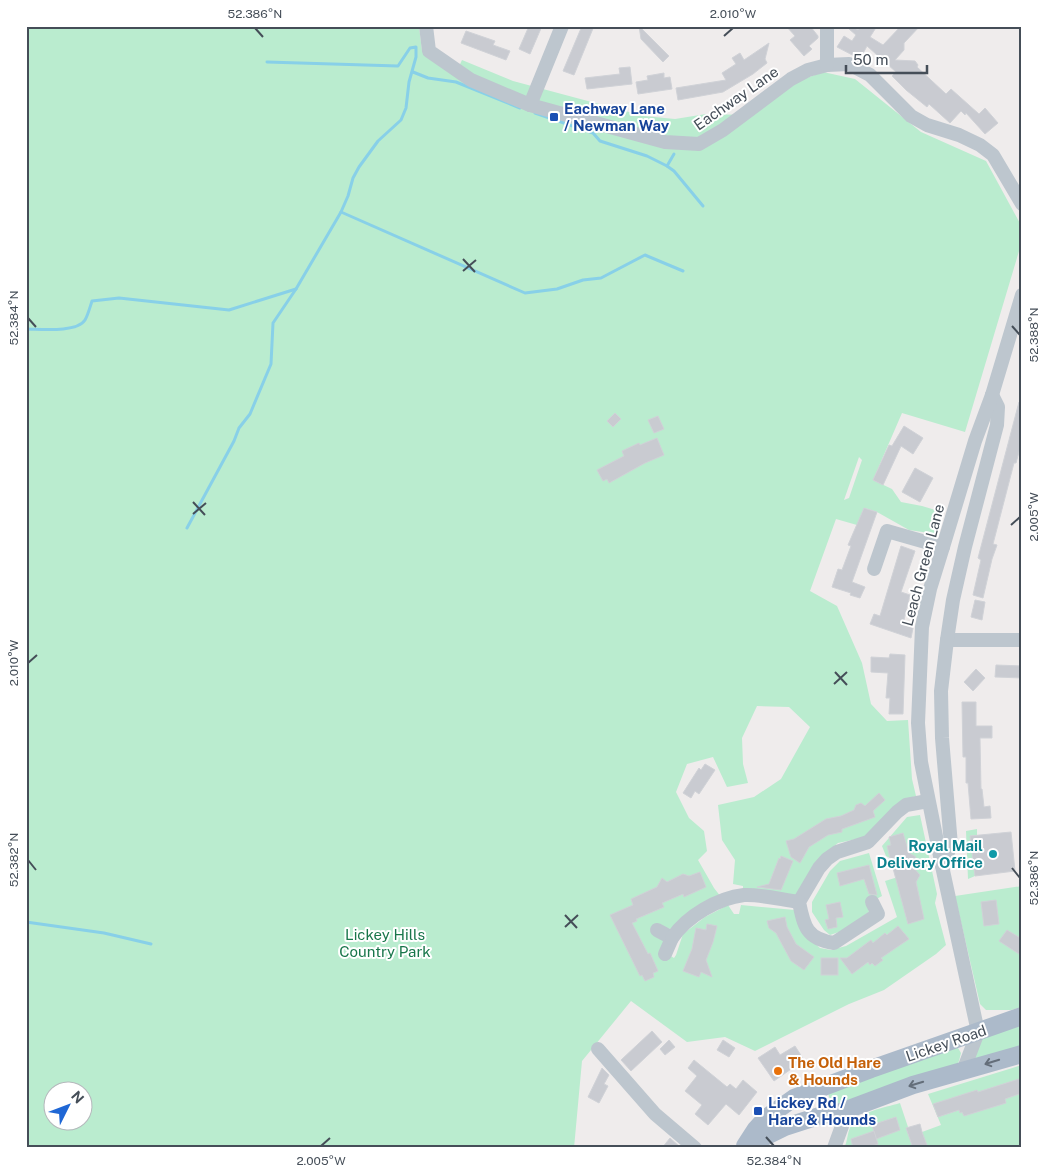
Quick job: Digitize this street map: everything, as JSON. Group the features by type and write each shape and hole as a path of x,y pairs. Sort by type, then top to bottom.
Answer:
{"main road":[{"name":"Lickey Road","path":"744,1147 756,1128 776,1110 794,1098 1022,1016"},
{"name":"Lickey Road","path":"744,1147 785,1127 819,1116 841,1112 913,1085 1022,1054"},
{"path":"813,1090 810,1100 811,1105 819,1116"}],"street":[{"name":"Eachway Lane","path":"426,26 429,51 470,80 530,105 665,142 699,144 723,130 791,79 808,70 827,65 849,64 870,75 911,116 927,125 959,135 980,145 993,156 1022,204"},
{"path":"530,105 562,26"},
{"path":"827,26 827,65"},
{"name":"Leach Green Lane","path":"978,1032 921,762 918,723 920,660 922,627 930,589 1022,295"},
{"path":"942,866 951,845 942,738 942,691 947,640 959,574 998,425 998,407 992,395"},
{"path":"874,569 887,531 943,547"},
{"path":"947,640 1022,640"},
{"path":"872,902 878,914 834,942 820,941 805,926 799,902 819,868 827,859 837,852 868,842 897,812 906,806 928,800"},
{"path":"665,954 678,928 701,912 732,898 746,895 799,902"},
{"path":"657,930 672,938"},
{"path":"963,1071 978,1032"},
{"path":"598,1049 655,1114 695,1148"},
{"path":"834,1148 840,1135 841,1112"}],"green space":[{"name":"Lickey Hills Country Park","path":"26,26 419,26 422,51 455,75 462,60 513,81 644,116 675,119 706,114 746,115 790,84 823,72 855,79 921,132 986,161 1022,227 1022,241 965,432 902,413 873,480 892,489 901,502 942,512 936,534 909,530 877,512 865,508 857,525 836,519 810,591 837,606 862,663 871,704 887,721 908,720 912,779 916,796 903,800 866,837 838,843 833,847 796,898 743,893 743,886 733,884 735,860 722,840 718,805 754,797 781,779 810,727 789,707 757,706 742,738 743,764 748,783 727,787 713,757 687,764 676,792 689,818 704,831 707,851 698,860 721,897 671,929 663,928 669,955 674,958 683,934 705,917 728,905 734,914 739,914 741,905 795,910 813,942 820,948 831,950 846,946 897,917 885,881 898,877 892,859 886,856 882,846 907,817 920,815 937,894 935,903 946,945 884,990 849,1004 755,1051 725,1037 687,1042 631,1001 582,1061 574,1148 34,1148 26,1144","holes":["859,457 862,460 849,498 844,500"]},
{"path":"977,829 977,835 970,836 975,876 968,879 966,831"},
{"path":"869,853 882,896 867,904 869,912 842,931 830,935 824,930 812,912 812,902 830,871 840,861"},
{"path":"1022,886 1022,1007 1011,1010 986,1010 980,1004 955,896"},
{"path":"1022,1025 1022,1047 974,1059 981,1038"},
{"path":"949,1046 958,1048 961,1053 955,1068 838,1104 831,1103 828,1093"},
{"path":"1022,1065 1022,1148 926,1148 922,1132 941,1125 928,1094"},
{"path":"900,1103 913,1148 844,1148 850,1128 855,1121 866,1113"}],"building":[{"path":"529,26 542,26 530,54 519,49"},
{"path":"582,26 594,26 574,75 563,71"},
{"path":"639,26 669,56 663,62 641,39"},
{"path":"786,26 810,26 818,36 809,46 812,49 804,56 790,40 795,36"},
{"path":"851,26 858,30 861,26 877,26 870,37 883,45 901,26 920,26 904,43 904,50 895,60 915,61 918,65 917,67 946,94 951,89 979,114 985,108 998,123 985,134 966,113 965,115 961,111 950,123 929,104 927,107 906,90 892,76 896,72 867,46 860,59 837,47 844,36 852,41 856,35 849,29"},
{"path":"466,31 495,41 493,45 510,51 506,60 461,43"},
{"path":"769,43 765,59 767,63 753,74 723,92 678,100 676,88 726,80 722,73 736,64 732,58 740,53 744,60"},
{"path":"630,67 632,84 587,89 585,78 620,74 619,68"},
{"path":"664,73 664,78 670,77 672,89 638,94 636,82 648,80 647,76"},
{"path":"1019,402 1022,402 1022,441 1016,463 1014,463 993,544 997,545 983,598 973,595 981,560 978,558"},
{"path":"615,413 621,419 613,427 607,421"},
{"path":"658,416 664,429 654,433 648,420"},
{"path":"904,426 923,438 913,454 901,446 883,485 873,480 889,445 892,446"},
{"path":"657,438 664,455 609,483 607,479 603,481 597,470 624,456 622,451 639,443 640,445"},
{"path":"915,468 933,478 920,502 902,492"},
{"path":"864,508 877,512 852,582 865,587 860,598 832,587 838,569 842,570 851,546 848,545"},
{"path":"901,546 915,551 901,592 910,595 903,624 913,628 911,638 870,624 874,614 880,616"},
{"path":"975,600 985,602 982,620 971,617"},
{"path":"890,654 905,655 903,714 889,714 890,698 886,698 888,673 871,672 871,657 889,658"},
{"path":"996,665 1022,666 1022,678 995,677"},
{"path":"976,669 985,678 973,691 964,682"},
{"path":"962,702 976,702 976,726 992,726 992,738 980,738 981,789 984,807 990,806 991,818 971,819 968,783 966,783 966,757 963,757"},
{"path":"705,764 715,770 699,794 695,791 691,798 683,793 699,768 701,770"},
{"path":"879,793 885,800 873,811 875,817 842,829 842,832 828,835 809,847 800,863 791,857 786,841 794,839 826,819 841,816 854,810 856,805 861,803 865,806"},
{"name":"Royal Mail Delivery Office","path":"1011,832 1015,871 975,876 970,836"},
{"path":"903,833 909,853 916,857 910,864 920,875 916,882 924,919 908,924 887,846 891,845 889,837"},
{"path":"781,856 793,861 781,890 757,887 769,884"},
{"path":"869,865 877,895 869,894 864,879 840,886 837,873"},
{"path":"700,872 706,887 684,897 683,894 662,903 664,907 636,919 637,921 632,923 648,954 650,953 658,971 653,973 654,977 645,981 642,975 640,976 610,915 633,905 631,899 657,887 662,878 667,882 683,874 689,876"},
{"path":"996,900 999,924 984,926 981,902"},
{"path":"840,902 843,917 836,918 837,927 828,929 825,920 829,919 826,905"},
{"path":"785,917 787,927 796,944 814,957 804,970 791,961 776,933 769,928 767,921"},
{"path":"707,924 717,926 706,960 712,977 701,972 699,977 683,971 692,949 696,928 706,930"},
{"path":"898,926 909,939 881,958 883,960 875,966 872,963 870,965 868,962 852,974 840,958 847,958 871,940 873,943 885,933 887,935"},
{"path":"1007,930 1022,939 1022,956 999,941"},
{"path":"821,958 838,958 838,975 821,975"},
{"path":"652,1031 662,1042 631,1071 621,1060"},
{"path":"669,1040 675,1047 665,1055 660,1049"},
{"path":"723,1040 735,1048 729,1057 717,1050"},
{"name":"The Old Hare & Hounds","path":"795,1046 804,1060 774,1081 758,1058 775,1047 780,1055"},
{"path":"694,1060 727,1087 730,1084 736,1089 743,1080 757,1092 739,1115 726,1104 708,1125 695,1114 702,1105 685,1091 697,1076 688,1068"},
{"path":"602,1068 609,1075 604,1084 608,1086 599,1103 588,1097"},
{"path":"1022,1078 1022,1093 1005,1099 1006,1103 964,1116 959,1110 938,1117 933,1104 977,1090 978,1092"},
{"path":"896,1117 900,1130 876,1139 872,1125"},
{"path":"920,1124 928,1148 913,1148 906,1128"},
{"path":"874,1131 878,1144 867,1148 853,1148 851,1139"},
{"path":"670,1138 681,1148 662,1148"}],"waterway":[{"path":"187,528 234,441 239,428 250,414 271,364 273,323 296,289 341,212 359,167 378,141 401,120 406,108 409,82 416,57 416,47 410,48 398,66 267,62"},
{"path":"413,72 428,78 456,82 520,108"},
{"path":"535,113 593,133 600,141 647,156 667,166 674,171 703,206"},
{"path":"667,166 674,154"},
{"path":"341,212 525,293 557,289 583,280 601,278 645,255 683,271"},
{"path":"26,329 66,329 74,327 85,320 92,301 119,298 229,310 296,289"},
{"path":"26,922 104,933 151,944"}],"place":[{"name":"Eachway Lane / Newman Way","path":"554,117"},
{"name":"Royal Mail Delivery Office","path":"993,854"},
{"name":"The Old Hare & Hounds","path":"778,1071"},
{"name":"Lickey Rd / Hare & Hounds","path":"758,1111"}]}
